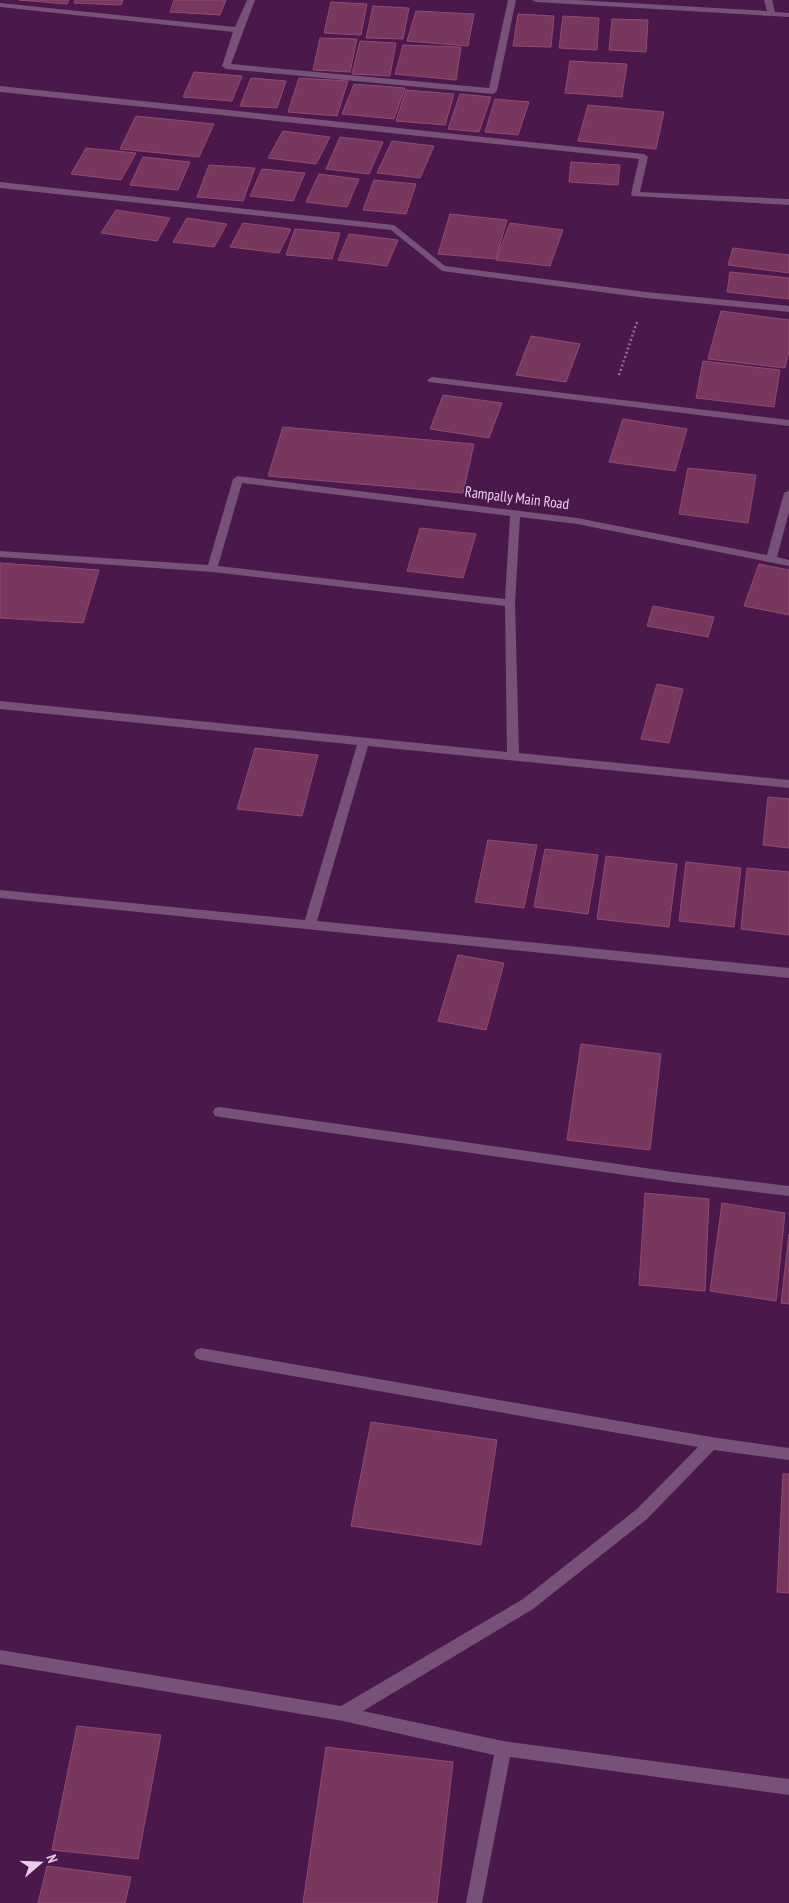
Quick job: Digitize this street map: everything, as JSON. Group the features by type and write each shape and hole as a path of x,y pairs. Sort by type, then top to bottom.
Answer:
{"street":[{"path":"251,0 238,30 226,66 493,91 512,0"},
{"path":"536,0 789,15"},
{"path":"768,0 772,15"},
{"path":"0,5 238,30"},
{"path":"0,90 644,157 635,194 789,202"},
{"path":"0,185 394,228 442,268 646,295 789,309"},
{"path":"432,380 789,423"},
{"name":"Rampally Main Road","path":"212,568 238,479 577,521 789,563"},
{"path":"771,559 789,493"},
{"path":"513,756 510,603 515,513"},
{"path":"0,554 212,568 510,603"},
{"path":"0,705 363,743 789,784"},
{"path":"309,926 363,743"},
{"path":"0,894 789,973"},
{"path":"220,1112 673,1177 789,1191"},
{"path":"201,1354 711,1443 789,1454"},
{"path":"343,1714 528,1604 642,1514 711,1443"},
{"path":"0,1657 343,1714 503,1749 789,1787"},
{"path":"474,1903 503,1749"}],"path":[{"path":"610,401 646,295"}],"building":[{"path":"19,0 69,0 67,4"},
{"path":"75,0 123,0 121,5 74,3"},
{"path":"174,0 226,0 220,15 170,12"},
{"path":"331,2 367,4 361,35 324,33"},
{"path":"373,6 409,8 403,39 366,38"},
{"path":"416,11 474,14 468,46 407,41"},
{"path":"518,14 554,16 551,47 513,46"},
{"path":"563,16 599,18 597,50 559,48"},
{"path":"612,19 648,20 646,52 609,50"},
{"path":"320,38 357,39 350,72 313,70"},
{"path":"360,41 396,43 390,76 352,74"},
{"path":"403,45 461,47 456,80 395,74"},
{"path":"570,61 627,64 622,97 565,93"},
{"path":"194,72 242,76 232,101 183,97"},
{"path":"251,78 286,81 277,108 240,106"},
{"path":"299,78 348,81 337,116 288,112"},
{"path":"354,84 405,88 394,119 342,114"},
{"path":"406,90 454,94 445,125 396,121"},
{"path":"460,94 491,97 479,132 448,129"},
{"path":"495,99 529,102 518,135 485,132"},
{"path":"588,105 664,112 656,149 578,141"},
{"path":"136,116 214,124 199,157 120,149"},
{"path":"283,131 330,137 316,164 268,158"},
{"path":"340,137 383,142 369,174 326,169"},
{"path":"392,141 434,146 420,178 377,173"},
{"path":"86,148 136,153 121,180 71,174"},
{"path":"143,157 190,162 178,190 130,185"},
{"path":"571,162 620,165 618,185 569,182"},
{"path":"209,165 255,168 243,201 197,197"},
{"path":"262,169 305,173 293,201 250,196"},
{"path":"319,174 359,179 347,207 306,202"},
{"path":"374,180 416,184 406,214 363,210"},
{"path":"116,210 170,218 157,241 101,233"},
{"path":"450,214 507,220 496,259 438,254"},
{"path":"187,218 227,224 214,247 173,242"},
{"path":"243,223 291,229 279,253 230,247"},
{"path":"510,223 563,230 550,266 496,260"},
{"path":"295,229 340,233 332,259 286,255"},
{"path":"349,234 398,240 387,266 338,260"},
{"path":"733,248 789,255 789,273 728,265"},
{"path":"730,272 789,278 789,299 727,292"},
{"path":"721,311 789,320 789,351 785,368 708,359"},
{"path":"531,336 580,344 566,382 516,375"},
{"path":"703,361 780,370 774,407 696,398"},
{"path":"443,395 502,403 489,438 430,429"},
{"path":"623,419 687,429 675,471 609,462"},
{"path":"283,427 474,444 463,493 268,476"},
{"path":"688,468 756,475 748,523 679,514"},
{"path":"420,528 476,534 463,578 407,571"},
{"path":"0,563 99,570 83,623 0,618"},
{"path":"759,564 789,570 789,615 744,606"},
{"path":"653,606 714,617 708,637 647,626"},
{"path":"657,684 683,689 669,743 641,739"},
{"path":"255,748 318,755 302,816 237,809"},
{"path":"768,797 789,799 789,848 763,845"},
{"path":"488,840 537,845 524,908 475,902"},
{"path":"545,849 598,855 588,914 534,907"},
{"path":"606,856 677,864 669,927 597,919"},
{"path":"686,862 741,868 734,927 679,921"},
{"path":"747,868 789,872 789,935 741,929"},
{"path":"458,955 504,963 486,1030 438,1021"},
{"path":"581,1044 661,1054 650,1150 567,1140"},
{"path":"645,1193 709,1199 705,1291 639,1285"},
{"path":"722,1203 785,1213 776,1301 710,1291"},
{"path":"789,1234 789,1304 781,1303"},
{"path":"371,1422 497,1440 481,1545 351,1526"},
{"path":"783,1474 789,1474 789,1593 777,1592"},
{"path":"77,1726 161,1735 138,1859 52,1850"},
{"path":"326,1747 453,1762 437,1903 303,1903"},
{"path":"47,1866 131,1877 125,1903 38,1903"}]}
